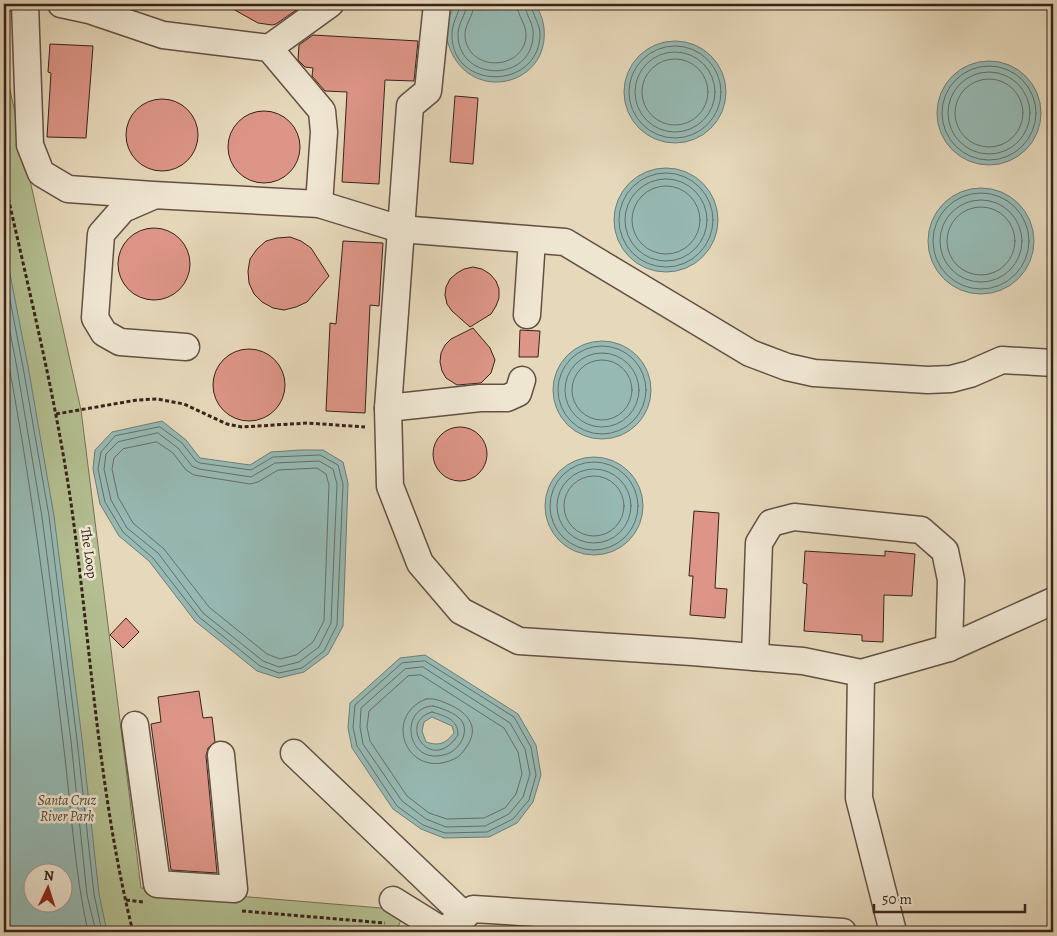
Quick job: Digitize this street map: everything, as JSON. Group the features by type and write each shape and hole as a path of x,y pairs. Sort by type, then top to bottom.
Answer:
{"street":[{"path":"25,4 30,145 41,173 68,189 318,204 400,229 565,242 750,353 787,367 814,373 951,380 1002,360 1053,363"},
{"path":"61,4 89,10 163,35 270,48 330,4"},
{"path":"437,4 428,92 410,106 388,418 390,486 420,563 461,611 519,641 803,661 861,673 949,648 1053,600"},
{"path":"270,48 322,111 324,132 318,204"},
{"path":"153,195 124,208 101,234 96,318 104,334 120,342 186,347"},
{"path":"527,315 532,240"},
{"path":"388,418 480,398 506,398 518,393 522,380"},
{"path":"754,657 759,543 771,523 794,517 921,530 945,550 952,580 949,648"},
{"path":"861,673 858,798 893,932"},
{"path":"135,726 156,884 234,900 222,755"},
{"path":"294,753 465,916"},
{"path":"392,912 443,931 473,909 843,932"}],"path":[{"name":"The Loop","path":"4,179 56,414 85,609 100,748 118,870 133,932"},
{"path":"56,414 137,400 157,399 184,404 227,424 242,427 388,418"},
{"path":"126,900 145,902"},
{"path":"234,900 392,912"}],"green space":[{"name":"Santa Cruz River Park","path":"4,63 81,410 141,888 405,910 396,932 4,932"}],"water":[{"path":"457,4 534,4 541,15 544,28 542,48 534,64 521,75 505,81 488,81 471,75 458,63 447,38 449,17"},
{"path":"675,41 695,44 704,49 718,63 723,72 726,92 723,112 718,121 704,135 695,140 675,143 655,140 646,135 632,121 627,112 624,92 627,72 632,63 646,49 655,44"},
{"path":"989,61 1009,65 1018,69 1026,76 1033,84 1037,93 1041,113 1037,133 1033,142 1026,150 1018,157 1009,161 989,165 969,161 960,157 952,150 945,142 941,133 937,113 941,93 945,84 952,76 960,69 969,65"},
{"path":"666,168 686,172 695,176 703,183 710,191 714,200 718,220 714,240 710,249 703,257 695,264 686,268 666,272 646,268 637,264 629,257 622,249 618,240 614,220 618,200 622,191 629,183 637,176 646,172"},
{"path":"981,188 1001,192 1018,204 1030,221 1034,241 1030,261 1018,278 1001,290 981,294 961,290 944,278 932,261 928,241 932,221 944,204 961,192"},
{"path":"4,243 54,516 99,894 107,932 4,932"},
{"path":"602,341 621,345 636,356 647,371 651,390 647,409 636,424 621,435 602,439 583,435 568,424 557,409 553,390 557,371 568,356 583,345"},
{"path":"162,421 186,440 200,458 250,465 271,452 323,450 343,462 348,483 343,626 328,654 304,672 279,678 257,671 195,621 149,561 119,536 100,504 93,469 95,450 112,432"},
{"path":"594,457 613,461 628,472 639,487 643,506 639,525 628,540 613,551 594,555 575,551 560,540 549,525 545,506 549,487 560,472 575,461"},
{"path":"425,655 518,714 536,745 541,775 533,802 517,823 489,837 444,838 421,829 393,809 352,748 348,728 350,703 400,658","holes":["432,717 452,726 454,733 445,742 438,744 426,742 422,731 424,722"]}],"building":[{"path":"224,4 305,4 272,25 258,23"},
{"path":"313,35 418,41 414,81 385,80 379,184 342,182 347,92 325,91 312,76 313,68 305,67 298,60 299,45"},
{"path":"50,44 93,46 86,138 47,137 51,73 48,72"},
{"path":"455,96 478,98 473,164 450,162"},
{"path":"162,99 176,102 188,109 195,121 198,135 195,149 188,161 176,168 162,171 148,168 136,161 129,149 126,135 129,121 136,109 148,102"},
{"path":"264,111 278,114 290,121 297,133 300,147 297,161 290,173 278,180 264,183 250,180 238,173 231,161 228,147 231,133 238,121 250,114"},
{"path":"154,228 168,231 180,238 187,250 190,264 187,278 180,290 168,297 154,300 140,297 128,290 121,278 118,264 121,250 128,238 140,231"},
{"path":"290,237 301,241 311,248 329,276 307,302 284,310 273,308 262,302 254,294 249,283 248,271 250,259 266,241"},
{"path":"343,241 383,243 379,306 370,305 365,413 326,411 330,323 336,324"},
{"path":"473,267 482,269 496,281 499,289 499,298 491,314 470,327 452,311 447,304 445,295 450,279 464,269"},
{"path":"473,328 490,348 495,360 491,373 481,383 457,385 446,378 442,371 441,353 451,339"},
{"path":"520,330 540,331 538,357 519,357"},
{"path":"249,349 263,352 275,359 282,371 285,385 282,399 275,411 263,418 249,421 235,418 223,411 216,399 213,385 216,371 223,359 235,352"},
{"path":"460,427 470,429 479,435 485,444 487,454 485,464 479,473 470,479 460,481 450,479 441,473 435,464 433,454 435,444 441,435 450,429"},
{"path":"694,511 719,513 715,588 727,589 725,618 690,615 693,576 689,576"},
{"path":"805,551 885,556 885,551 915,554 912,596 884,595 883,642 862,641 862,635 804,631 807,584 803,583"},
{"path":"126,618 139,632 123,648 110,635"},
{"path":"199,691 203,718 212,717 215,742 208,748 206,756 217,873 171,870 151,724 161,722 158,697"}]}
